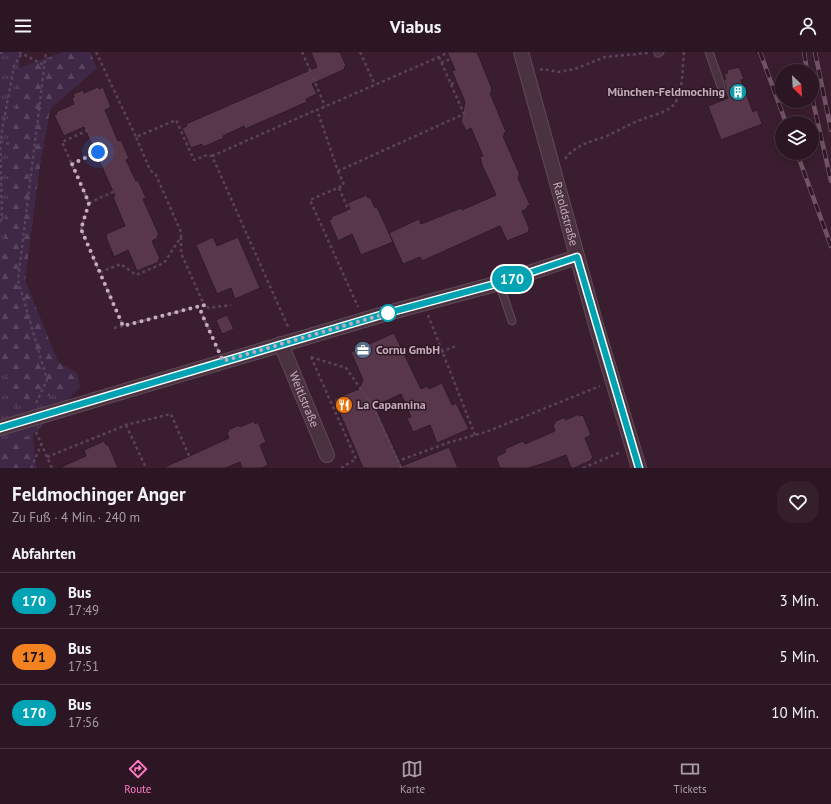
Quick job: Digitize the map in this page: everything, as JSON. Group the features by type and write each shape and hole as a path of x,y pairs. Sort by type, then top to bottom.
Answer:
{"street":[{"name":"Ratoldstraße","path":"520,52 612,381 638,468"},
{"path":"0,428 287,342 499,283 577,257"},
{"name":"Weitlstraße","path":"287,342 327,455"}],"lane":[{"path":"709,52 721,86"},
{"path":"499,283 512,321"}],"path":[{"path":"0,53 4,52"},
{"path":"46,52 18,280 47,380 30,418 52,468"},
{"path":"96,52 150,170 156,175 181,232 181,253 204,305 209,308 231,305"},
{"path":"302,52 311,72"},
{"path":"360,52 375,85"},
{"path":"136,137 176,120 194,160 207,155 212,156 439,57 447,53 446,52"},
{"path":"552,166 565,159 571,152 588,142 607,136 630,124 666,110 674,104 679,94 684,52"},
{"path":"0,225 2,213 0,141 14,66 21,53 44,65"},
{"path":"526,73 543,69 558,72 575,69 605,57 659,53"},
{"path":"338,171 464,114 439,57"},
{"path":"441,63 452,58"},
{"path":"313,78 326,106"},
{"path":"451,84 457,82"},
{"path":"460,104 465,102"},
{"path":"317,110 344,185 310,200 358,307"},
{"path":"88,130 62,142 89,203 81,229 123,326"},
{"path":"0,141 10,144"},
{"path":"72,164 98,152"},
{"path":"212,156 287,342"},
{"path":"339,188 352,216"},
{"path":"89,203 115,191"},
{"path":"100,272 122,264 136,275 164,263 181,237"},
{"path":"424,304 441,352 475,435"},
{"path":"114,328 204,305"},
{"path":"204,305 201,312 223,361"},
{"path":"441,352 456,346"},
{"path":"341,468 356,459 311,357 346,368 372,405 401,468"},
{"path":"398,461 450,442 486,432 612,381"},
{"path":"47,457 126,425 171,414 190,458"},
{"path":"126,425 146,468"},
{"path":"31,468 42,445"},
{"path":"583,468 632,447"}],"green space":[{"path":"0,52 20,52 19,68 64,52 90,52 97,68 50,109 39,171 25,280 58,362 77,373 80,387 33,435 36,468 0,468"},
{"path":"64,52 90,52 97,68 50,109 39,171 25,280 58,362 77,373 80,387 13,406 0,348 0,288 19,68"},
{"path":"33,435 36,468 0,468 0,444"}],"building":[{"path":"311,52 340,52 346,66 344,67 345,69 312,84 317,94 306,99 307,102 245,129 244,126 223,136 224,138 203,147 202,144 191,148 182,128 187,126 186,124 317,67"},
{"path":"447,52 477,52 492,89 492,92 490,93 506,132 503,136 520,175 518,178 530,205 522,211 530,230 528,230 529,232 507,241 500,226 422,261 420,257 403,264 389,233 419,219 421,224 461,208 462,210 496,195 482,165 480,157 483,156 471,128 466,131 461,121 465,102 452,71 455,70"},
{"path":"739,67 744,79 741,80 753,112 757,110 762,124 721,140 708,106 728,98 724,90 726,87 724,80 726,79 724,74 728,73 727,70"},
{"path":"98,87 99,89 103,87 111,107 105,110 118,141 121,140 129,158 126,160 136,181 138,180 146,198 143,199 159,235 157,236 158,238 152,241 160,259 158,260 159,262 137,271 128,250 114,257 106,237 106,234 125,226 113,197 115,196 84,127 64,136 54,115 57,114 56,112 74,104 72,98 74,97 73,94 83,90 84,93"},
{"path":"367,195 368,198 370,197 375,208 377,207 393,242 361,255 352,234 338,241 329,220 332,219 331,217 350,209 347,203"},
{"path":"213,237 217,246 238,237 260,288 235,299 231,288 217,294 196,245"},
{"path":"227,315 234,329 222,334 216,320"},
{"path":"394,333 421,389 427,386 429,389 442,383 452,405 456,403 469,429 437,443 430,425 413,432 407,418 411,417 401,394 375,406 402,466 449,447 458,468 363,468 334,399 359,389 363,380 351,352"},
{"path":"579,414 579,416 583,415 591,435 585,438 593,458 591,459 592,460 571,468 566,455 528,468 500,468 496,458 498,457 497,456 506,452 505,449 523,441 525,444 555,431 553,425 555,424 554,422 565,417 565,420"},
{"path":"254,421 255,424 258,422 266,442 260,445 268,465 262,468 242,468 240,462 226,468 163,468 229,438 227,433 229,431 228,430"},
{"path":"104,441 106,445 108,444 118,468 59,468 86,456 84,450"}],"railway":[{"path":"760,52 783,116"},
{"path":"804,52 806,64"},
{"path":"815,52 831,130"},
{"path":"814,108 831,181"},
{"path":"800,160 831,246"}],"bus line":[{"name":"170","path":"0,428 384,314 499,283 577,257 639,468"}],"place":[{"name":"München-Feldmoching","path":"738,92"},
{"name":"Cornu GmbH","path":"363,350"},
{"name":"La Capannina","path":"344,405"}],"route":[{"path":"98,152 72,164 89,203 81,229 123,326 204,305 201,312 223,361 388,313"}]}
